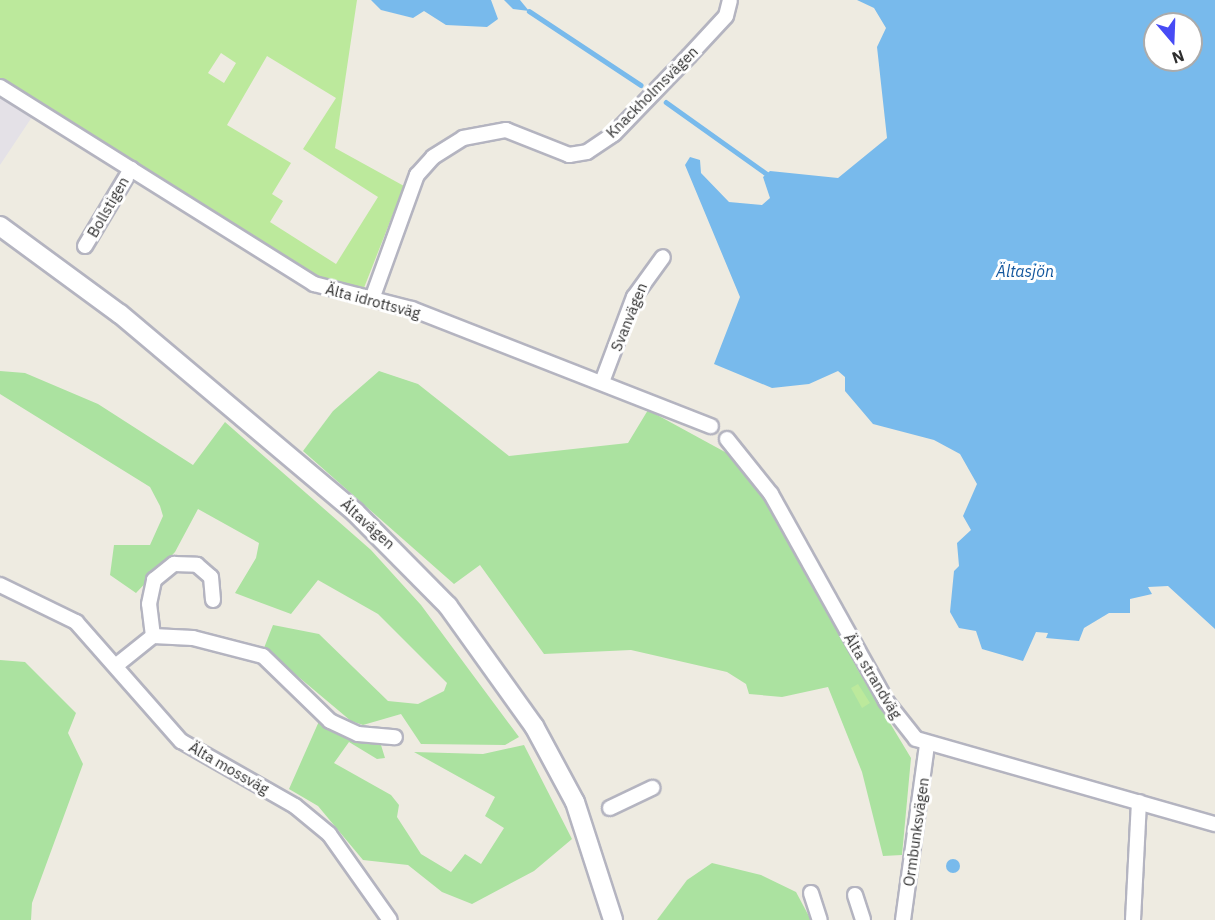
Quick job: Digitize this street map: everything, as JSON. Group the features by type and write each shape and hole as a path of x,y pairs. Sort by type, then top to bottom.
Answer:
{"main road":[{"name":"Ältavägen","path":"0,226 120,314 347,504 448,606 534,726 570,792 597,858 613,920"}],"street":[{"name":"Knackholmsvägen","path":"372,299 417,175 433,157 463,138 506,130 569,155 587,152 614,134 726,16 730,0"},
{"name":"Älta idrottsväg","path":"0,87 314,284 372,299 602,382 711,426"},
{"name":"Bollstigen","path":"85,246 131,169"},
{"name":"Svanvägen","path":"602,382 642,282 663,257"},
{"name":"Älta strandväg","path":"727,439 771,494 898,720 927,745 1215,824"},
{"path":"153,636 149,604 154,580 174,564 197,565 211,577 213,600"},
{"name":"Älta mossväg","path":"0,585 59,611 118,664 181,741 295,806 328,834 390,920"},
{"path":"118,664 153,636 193,638 263,656 330,721 358,734 395,738"},
{"name":"Ormbunksvägen","path":"903,920 927,745"},
{"path":"610,808 652,788"},
{"path":"1133,920 1139,802"},
{"path":"812,893 820,920"},
{"path":"855,895 862,920"}],"shaded area":[{"path":"0,92 34,114 0,165"}],"green space":[{"path":"0,0 357,0 335,148 404,186 360,298 326,289 175,196 175,189 134,162 0,84","holes":["221,53 236,63 224,83 208,73","267,56 336,98 303,149 378,197 336,264 270,222 283,201 272,194 291,163 227,125"]},
{"path":"0,371 25,373 98,404 193,465 225,422 371,550 421,605 519,737 505,745 421,744 401,714 363,725 351,721 264,648 273,625 319,634 388,701 418,704 444,691 447,683 378,614 318,580 291,614 235,593 256,558 259,543 198,509 175,552 136,593 110,575 114,545 150,545 163,516 150,487 0,394"},
{"path":"379,371 418,384 509,456 628,443 648,410 736,458 783,517 858,670 911,758 902,855 883,856 862,772 828,687 782,697 749,694 746,684 727,672 631,650 544,654 480,565 454,584 303,451 333,411"},
{"path":"0,660 25,662 76,713 68,733 83,764 32,903 31,920 0,920"},
{"path":"858,684 870,703 862,708 851,688"},
{"path":"320,719 381,745 385,758 377,759 349,742 334,763 391,795 399,805 397,817 421,854 451,872 465,854 481,864 504,828 485,816 495,797 414,752 483,754 524,745 572,839 534,871 472,904 442,892 408,865 363,860 318,806 289,789"},
{"path":"712,863 761,875 796,892 811,920 657,920 687,880"}],"water":[{"path":"371,0 491,0 498,19 487,27 446,25 424,11 413,18 381,10"},
{"path":"504,0 520,0 529,11 513,9"},
{"name":"Ältasjön","path":"857,0 1215,0 1215,629 1168,586 1148,587 1152,594 1130,599 1130,613 1109,613 1084,628 1079,641 1046,638 1048,633 1036,632 1023,661 982,649 976,631 959,628 950,612 954,571 959,566 957,543 971,530 963,516 977,484 960,454 934,440 873,424 845,391 845,377 838,371 809,384 772,388 714,364 740,297 685,165 690,157 700,160 701,173 729,202 762,205 770,198 763,177 770,171 838,178 887,138 877,47 886,28 874,8"},
{"path":"953,859 958,861 960,866 958,871 953,873 948,871 946,866 948,861"}],"waterway":[{"path":"529,11 641,85"},
{"path":"666,102 767,174"}]}
